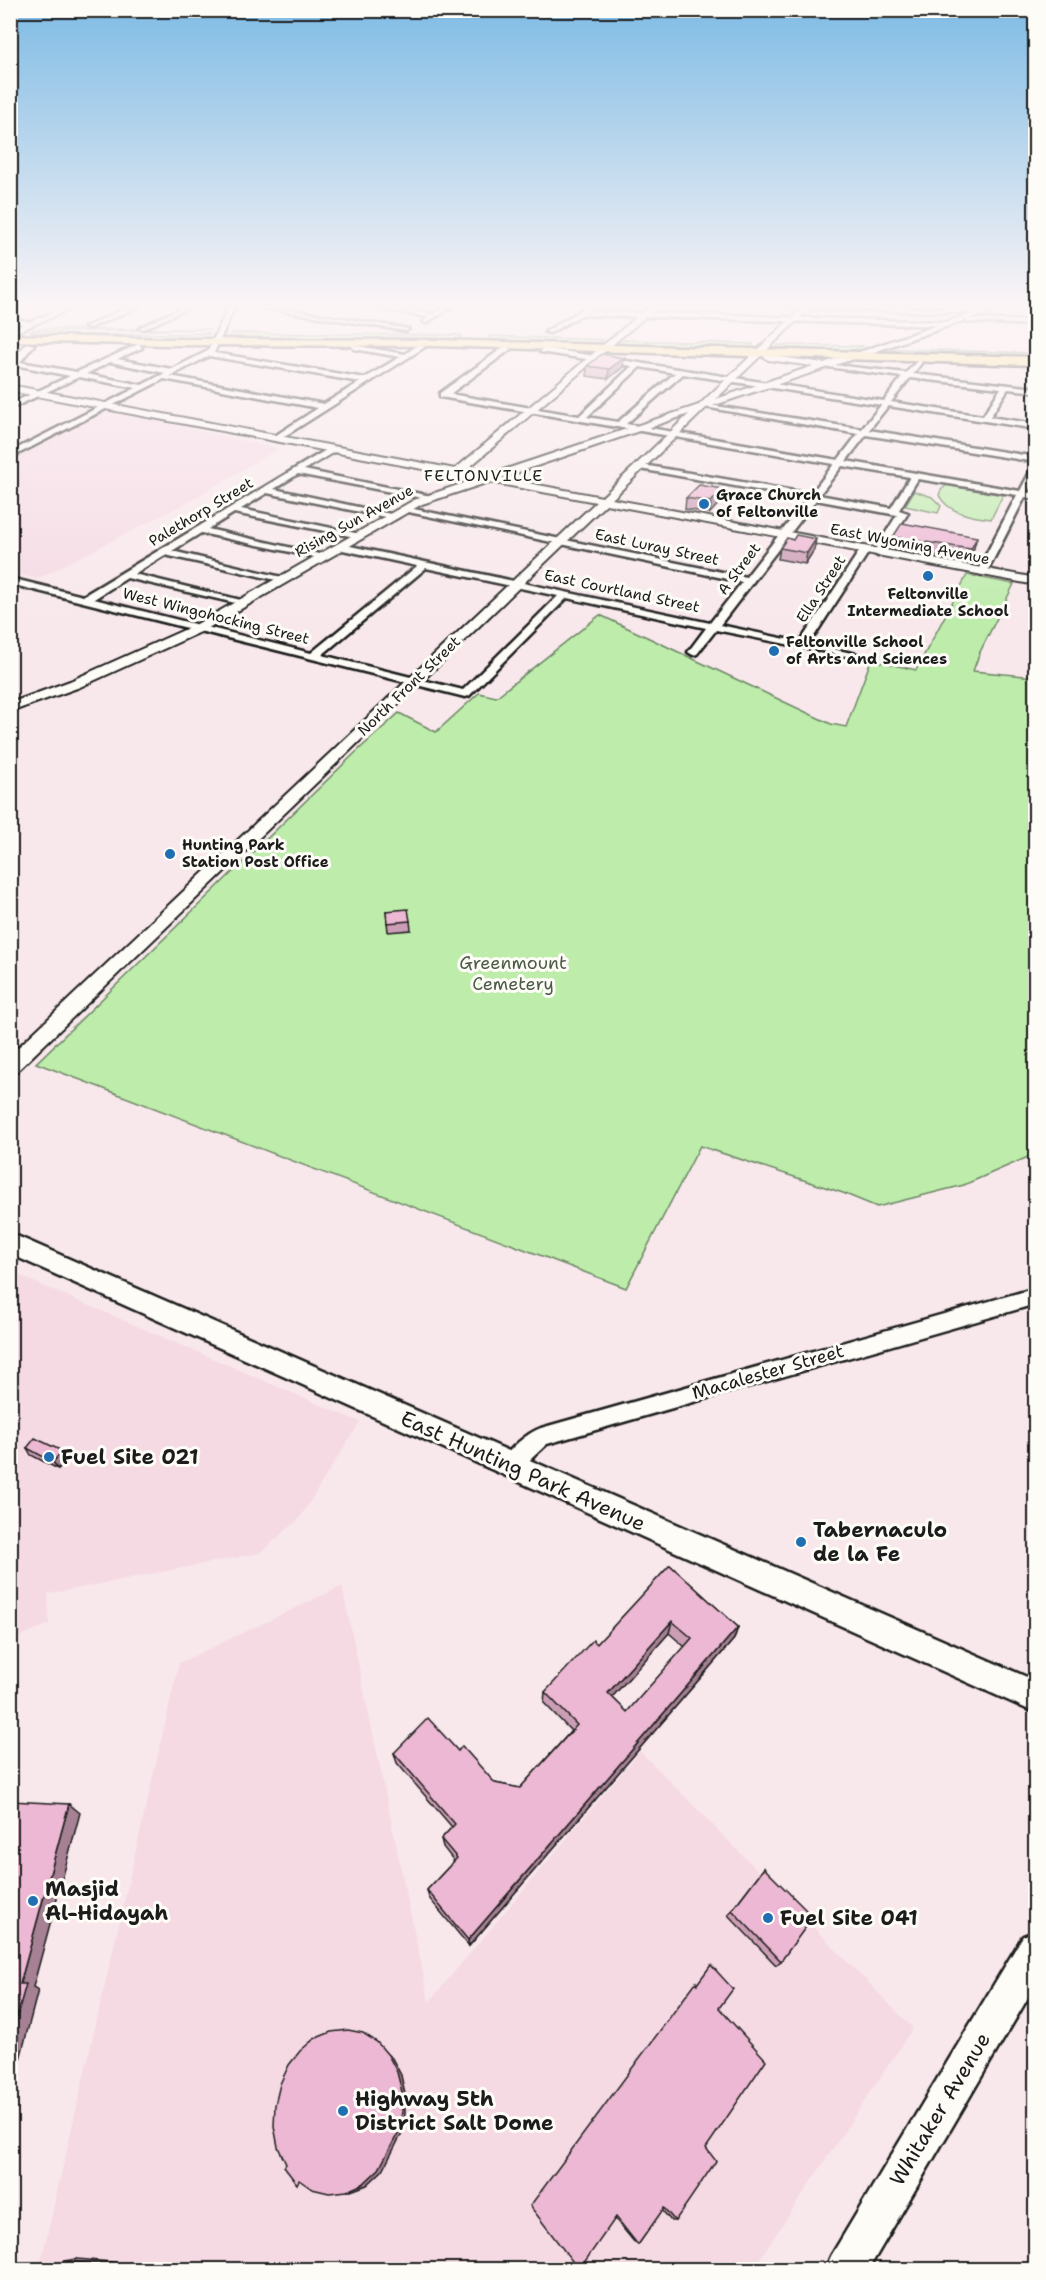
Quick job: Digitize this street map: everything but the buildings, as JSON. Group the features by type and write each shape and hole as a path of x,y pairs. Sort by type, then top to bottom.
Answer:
{"main road":[{"name":"East Hunting Park Avenue","path":"10,1243 1035,1697"},
{"name":"Whitaker Avenue","path":"845,2270 1035,1949"}],"street":[{"path":"10,456 94,412"},
{"name":"East Wyoming Avenue","path":"139,412 1035,582"},
{"path":"274,439 318,412"},
{"path":"297,471 422,499 529,412"},
{"path":"546,412 1035,496"},
{"path":"580,418 586,412"},
{"path":"620,425 635,412"},
{"name":"Rising Sun Avenue","path":"10,708 75,684 199,628 422,499 489,480 684,412"},
{"name":"North Front Street","path":"10,1066 696,412"},
{"path":"742,412 1035,460"},
{"name":"A Street","path":"693,652 879,412"},
{"path":"938,412 1035,427"},
{"path":"985,420 990,412"},
{"name":"Palethorp Street","path":"86,599 331,450"},
{"path":"640,466 903,513 878,553"},
{"path":"982,572 1024,494 1035,468"},
{"path":"894,510 916,475"},
{"name":"East Luray Street","path":"267,490 560,542 749,581"},
{"path":"235,510 360,535"},
{"path":"201,530 324,556"},
{"name":"East Courtland Street","path":"341,547 862,658"},
{"name":"Ella Street","path":"803,645 865,550"},
{"path":"165,552 285,579"},
{"path":"314,656 424,565"},
{"path":"127,575 244,602"},
{"name":"West Wingohocking Street","path":"10,581 465,694 565,595"},
{"name":"Macalester Street","path":"510,1465 541,1437 1035,1296"}],"shaded area":[{"path":"102,412 117,412 279,448 192,500 37,579 11,573 11,461"},
{"path":"11,1272 360,1422 299,1519 260,1553 48,1594 49,1624 11,1640"},
{"path":"342,1586 429,2002 640,1751 913,2028 753,2269 39,2270 179,1663"}],"green space":[{"path":"947,485 1003,495 991,519 976,517 954,510 943,501 939,495"},
{"path":"914,491 932,497 941,506 938,513 905,506"},
{"name":"Greenmount Cemetery","path":"967,575 1014,584 973,671 1035,677 1035,1154 964,1185 877,1207 843,1193 700,1146 626,1288 36,1063 399,713 436,732 479,693 496,697 600,615 831,724 846,727 871,660 916,670"}],"place":[{"name":"Grace Church of Feltonville","path":"704,504"},
{"name":"Feltonville Intermediate School","path":"928,576"},
{"name":"Feltonville School of Arts and Sciences","path":"774,651"},
{"name":"Hunting Park Station Post Office","path":"170,854"},
{"name":"Fuel Site 021","path":"49,1457"},
{"name":"Tabernaculo de la Fe","path":"801,1542"},
{"name":"Masjid Al-Hidayah","path":"33,1901"},
{"name":"Fuel Site 041","path":"768,1918"},
{"name":"Highway 5th District Salt Dome","path":"343,2111"}],"district":[{"name":"FELTONVILLE","path":"484,475"}]}
